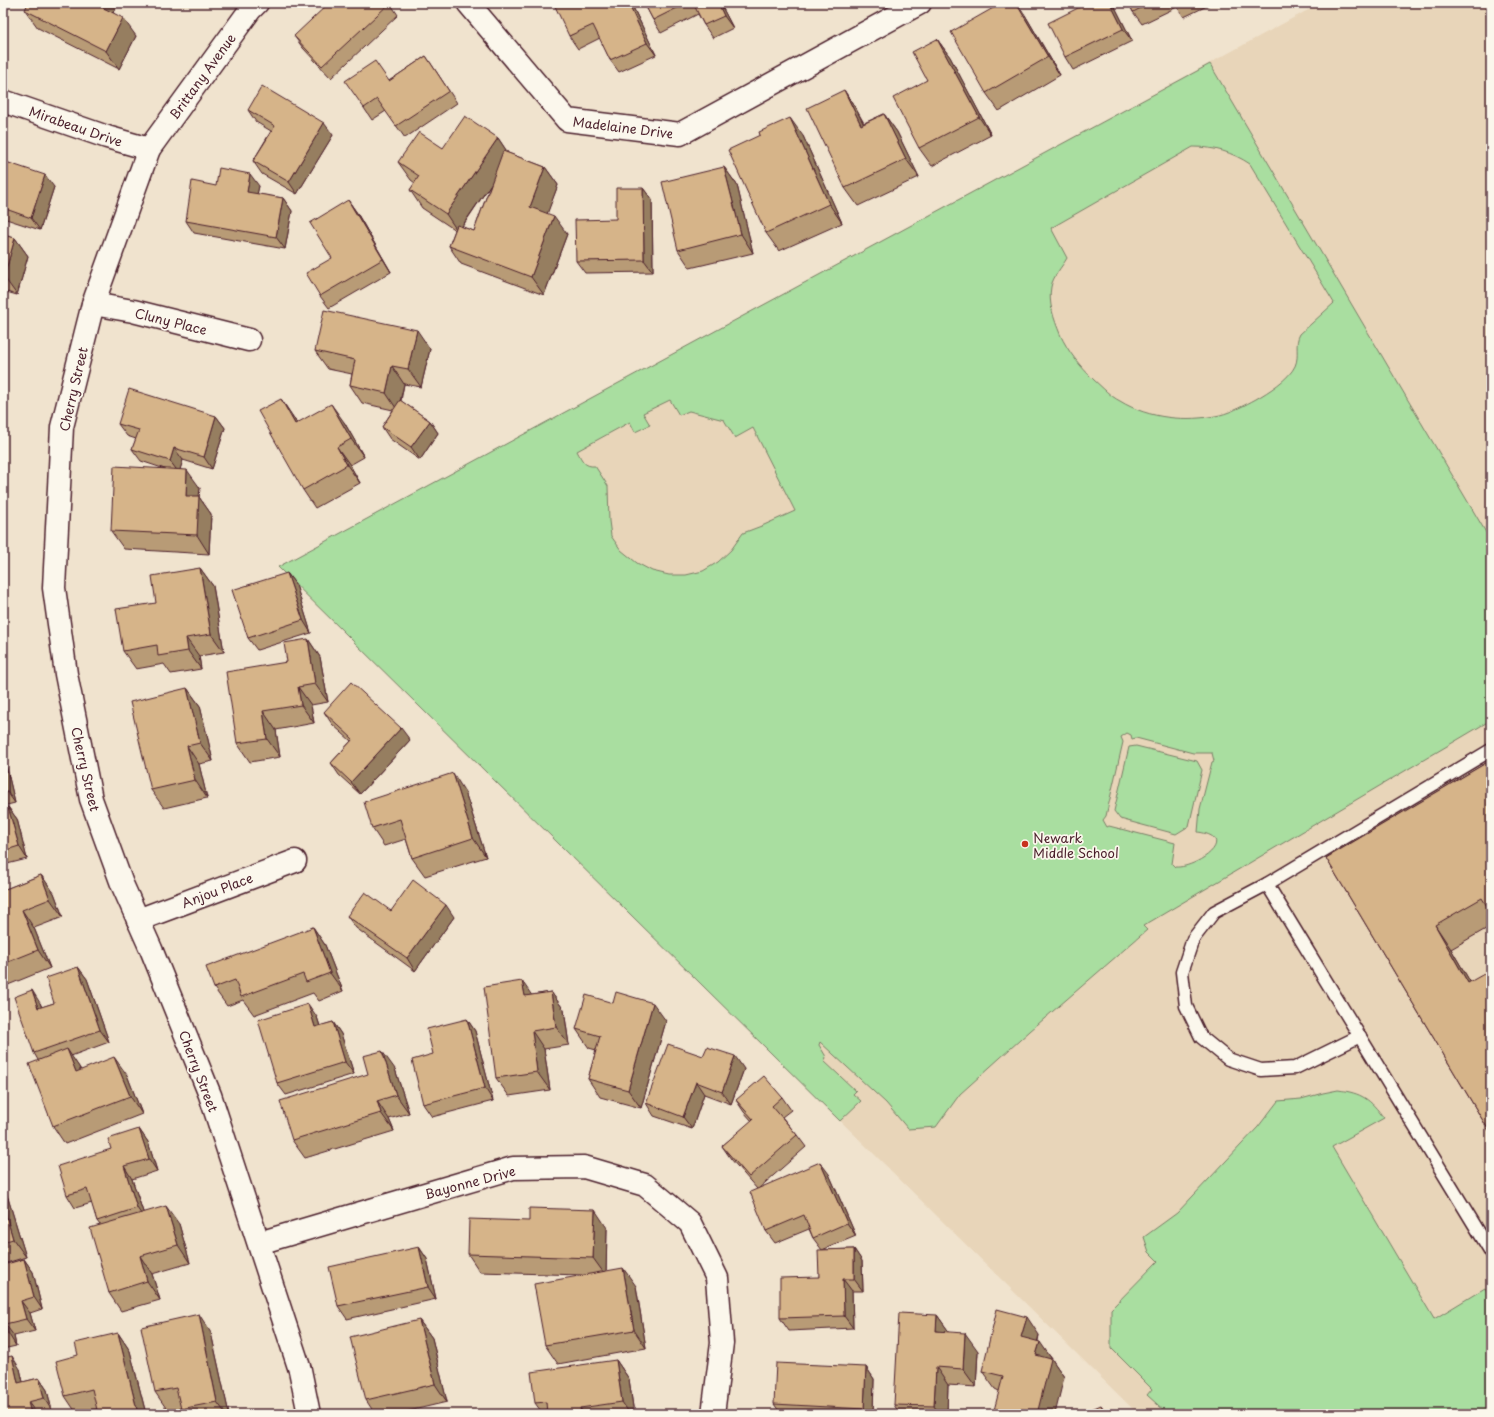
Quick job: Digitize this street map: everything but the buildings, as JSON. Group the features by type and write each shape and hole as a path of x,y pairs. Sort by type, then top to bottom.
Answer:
{"street":[{"name":"Brittany Avenue","path":"149,149 250,10 257,3"},
{"name":"Madelaine Drive","path":"468,3 567,120 680,134 920,3"},
{"name":"Mirabeau Drive","path":"3,101 107,137 149,149"},
{"name":"Cherry Street","path":"149,149 93,304 62,426 54,588 66,674 90,799 122,884 210,1095 300,1370 309,1414"},
{"name":"Cluny Place","path":"93,304 133,311 249,340"},
{"name":"Anjou Place","path":"138,920 295,861"},
{"name":"Bayonne Drive","path":"259,1243 513,1168 584,1167 645,1186 690,1223 717,1278 722,1343 713,1414"}],"lane":[{"path":"1360,1036 1295,1068 1261,1070 1228,1060 1201,1037 1186,1006 1182,972 1193,939 1214,912 1267,884 1491,750"},
{"path":"1267,884 1491,1252"}],"shaded area":[{"name":"Newark Middle School","path":"1321,3 1491,3 1491,1414 1138,1414 278,567"}],"green space":[{"path":"1210,64 1491,541 1491,720 1143,926 1147,930 1030,1031 960,1094 936,1127 908,1129 886,1103 820,1042 819,1045 826,1058 824,1061 856,1091 853,1094 861,1101 840,1121 278,567","holes":["1193,147 1223,151 1250,164 1334,303 1300,334 1297,342 1297,358 1295,366 1288,376 1278,385 1256,399 1225,414 1207,417 1182,418 1143,412 1116,399 1094,380 1071,353 1060,334 1050,299 1052,283 1067,258 1051,228","670,400 679,415 689,411 724,420 735,438 753,428 795,511 743,533 731,550 718,562 703,571 686,575 669,575 652,571 637,563 621,550 611,536 608,486 595,466 586,464 577,451 630,422 635,432 650,425 643,413","1127,733 1131,735 1132,739 1136,738 1193,753 1212,753 1214,761 1212,762 1200,809 1198,832 1210,835 1215,840 1215,846 1202,858 1193,863 1175,867 1172,864 1175,843 1109,826 1107,827 1103,820 1106,816 1123,742 1121,737"]},
{"path":"1136,746 1197,761 1202,770 1189,826 1176,834 1120,819 1114,811 1129,747"},
{"path":"1338,1090 1353,1093 1365,1098 1384,1118 1332,1147 1434,1319 1485,1288 1491,1298 1491,1414 1168,1414 1147,1395 1152,1389 1111,1348 1111,1309 1158,1261 1149,1252 1144,1237 1177,1213 1258,1127 1278,1101 1301,1099"}],"place":[{"name":"Newark Middle School","path":"1025,844"}]}
